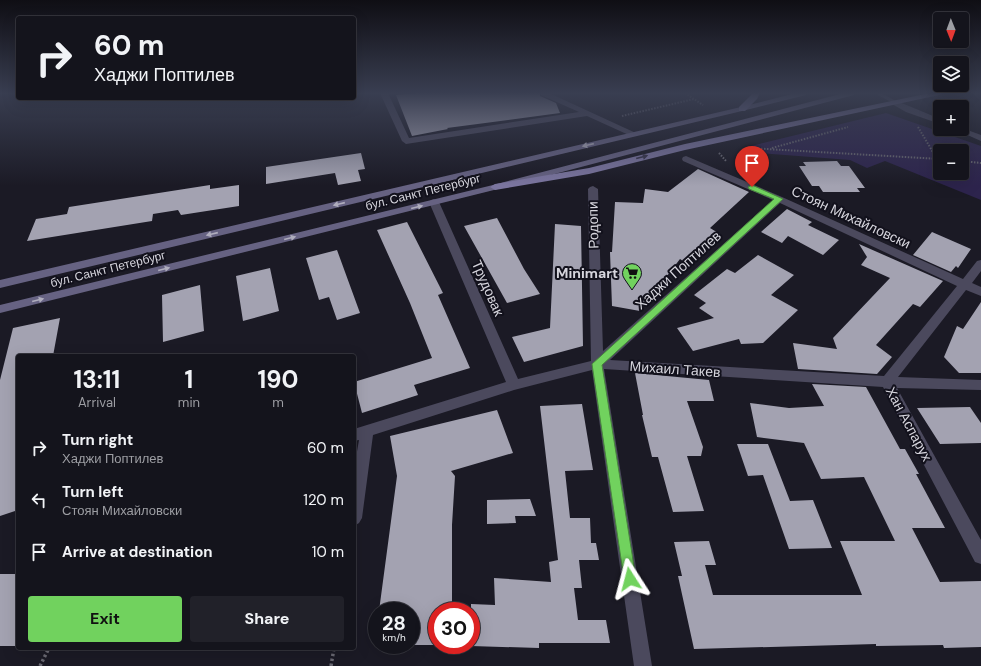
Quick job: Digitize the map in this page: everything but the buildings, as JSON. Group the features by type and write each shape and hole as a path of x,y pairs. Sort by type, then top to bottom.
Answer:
{"main road":[{"name":"бул. Санкт Петербург","path":"0,284 677,124"},
{"name":"бул. Санкт Петербург","path":"0,309 495,187 734,124"},
{"path":"495,187 589,171 686,147 792,124"}],"street":[{"path":"398,124 406,141 517,124"},
{"path":"613,124 634,134"},
{"path":"969,133 981,138"},
{"name":"Стоян Михайловски","path":"686,160 779,199 981,292"},
{"name":"Родопи","path":"592,189 597,364 643,666"},
{"name":"Хаджи Поптилев","path":"597,364 779,199"},
{"name":"Трудовак","path":"434,202 514,385"},
{"name":"Хан Аспарух","path":"981,264 966,285 886,382 981,556"},
{"name":"Михаил Такев","path":"360,433 514,385 597,364 886,382 981,384"},
{"path":"356,490 360,433"}],"path":[{"path":"917,124 933,152"},
{"path":"850,126 769,149 933,159"},
{"path":"969,161 981,162"},
{"path":"40,666 48,650"},
{"path":"331,666 334,650"}],"shaded area":[{"path":"841,124 918,124 933,129 933,136 952,136 981,146 981,200 885,161 867,168 850,160 759,153 747,147"}],"place":[{"name":"Minimart","path":"632,290"}],"route":[{"path":"630,579 597,364 779,199 752,187"}]}
